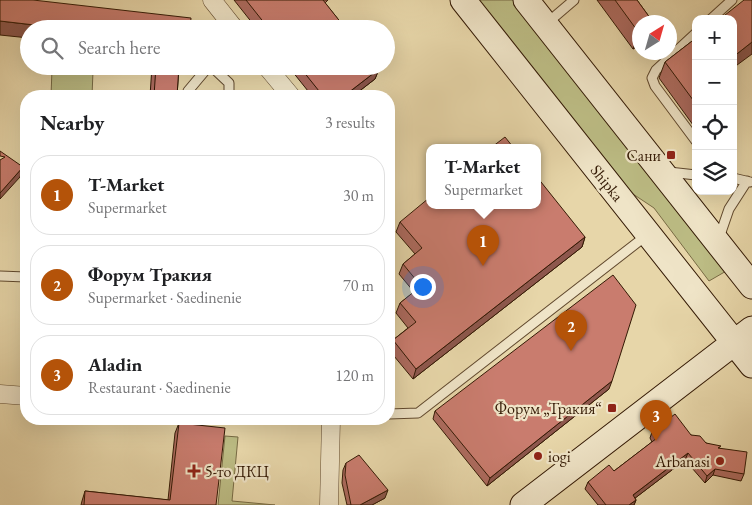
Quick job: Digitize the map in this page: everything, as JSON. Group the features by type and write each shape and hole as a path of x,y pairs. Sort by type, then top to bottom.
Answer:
{"main road":[{"name":"Shipka","path":"463,0 648,234 743,336 752,365"},
{"path":"526,0 718,240 752,286"},
{"path":"524,505 743,336"}],"street":[{"path":"212,0 228,20"},
{"path":"274,75 286,90"},
{"path":"0,394 20,396"},
{"path":"329,505 331,425"}],"lane":[{"path":"546,25 574,0"},
{"path":"715,15 732,0"},
{"path":"692,37 656,70 652,78 655,86 692,136"},
{"path":"189,90 202,75"},
{"path":"221,75 230,83 229,90"},
{"path":"662,172 692,175"},
{"path":"718,240 729,208 749,181"},
{"path":"395,414 418,414 648,234"},
{"path":"0,276 20,277"}],"green space":[{"path":"479,0 515,0 728,270 709,281 654,208 630,192"},
{"path":"52,75 93,75 92,90 51,90"},
{"path":"225,436 238,437 232,501 275,505 218,505"}],"building":[{"path":"0,0 33,0 191,18 191,20 20,20 20,23 0,21"},
{"path":"246,0 323,0 339,20 262,20"},
{"path":"615,0 637,0 648,15 632,15 632,23"},
{"path":"744,0 752,0 752,42 737,54 737,15 725,15"},
{"path":"692,41 692,99 665,62 668,60 677,60 677,53"},
{"path":"155,75 178,75 177,90 154,90"},
{"path":"306,75 371,75 352,90 318,90"},
{"path":"505,137 511,144 496,144"},
{"path":"0,151 20,165 20,170 0,193 0,160 5,157 0,156"},
{"path":"541,182 585,237 416,369 395,343 395,338 416,322 400,303 421,286 403,264 422,248 400,222 426,200 426,209 541,209"},
{"path":"613,275 636,305 612,381 490,478 435,411"},
{"path":"675,414 691,435 700,436 706,443 721,446 718,448 747,452 744,474 715,469 707,476 688,453 633,495 636,500 629,505 606,505 588,482 609,465 614,471 657,438 652,432"},
{"name":"5-то ДКЦ","path":"179,425 225,428 216,505 84,505 85,491 170,500"},
{"path":"359,455 388,490 360,505 351,505 345,475 346,463"}],"place":[{"name":"Сани","path":"671,155"},
{"name":"T-Market","path":"483,266"},
{"name":"Форум Тракия","path":"571,351"},
{"name":"Форум „Тракия“","path":"612,408"},
{"name":"Аladin","path":"656,441"},
{"name":"iogi","path":"538,456"},
{"name":"Аrbanasi","path":"720,461"},
{"name":"5-то ДКЦ","path":"194,471"}]}
